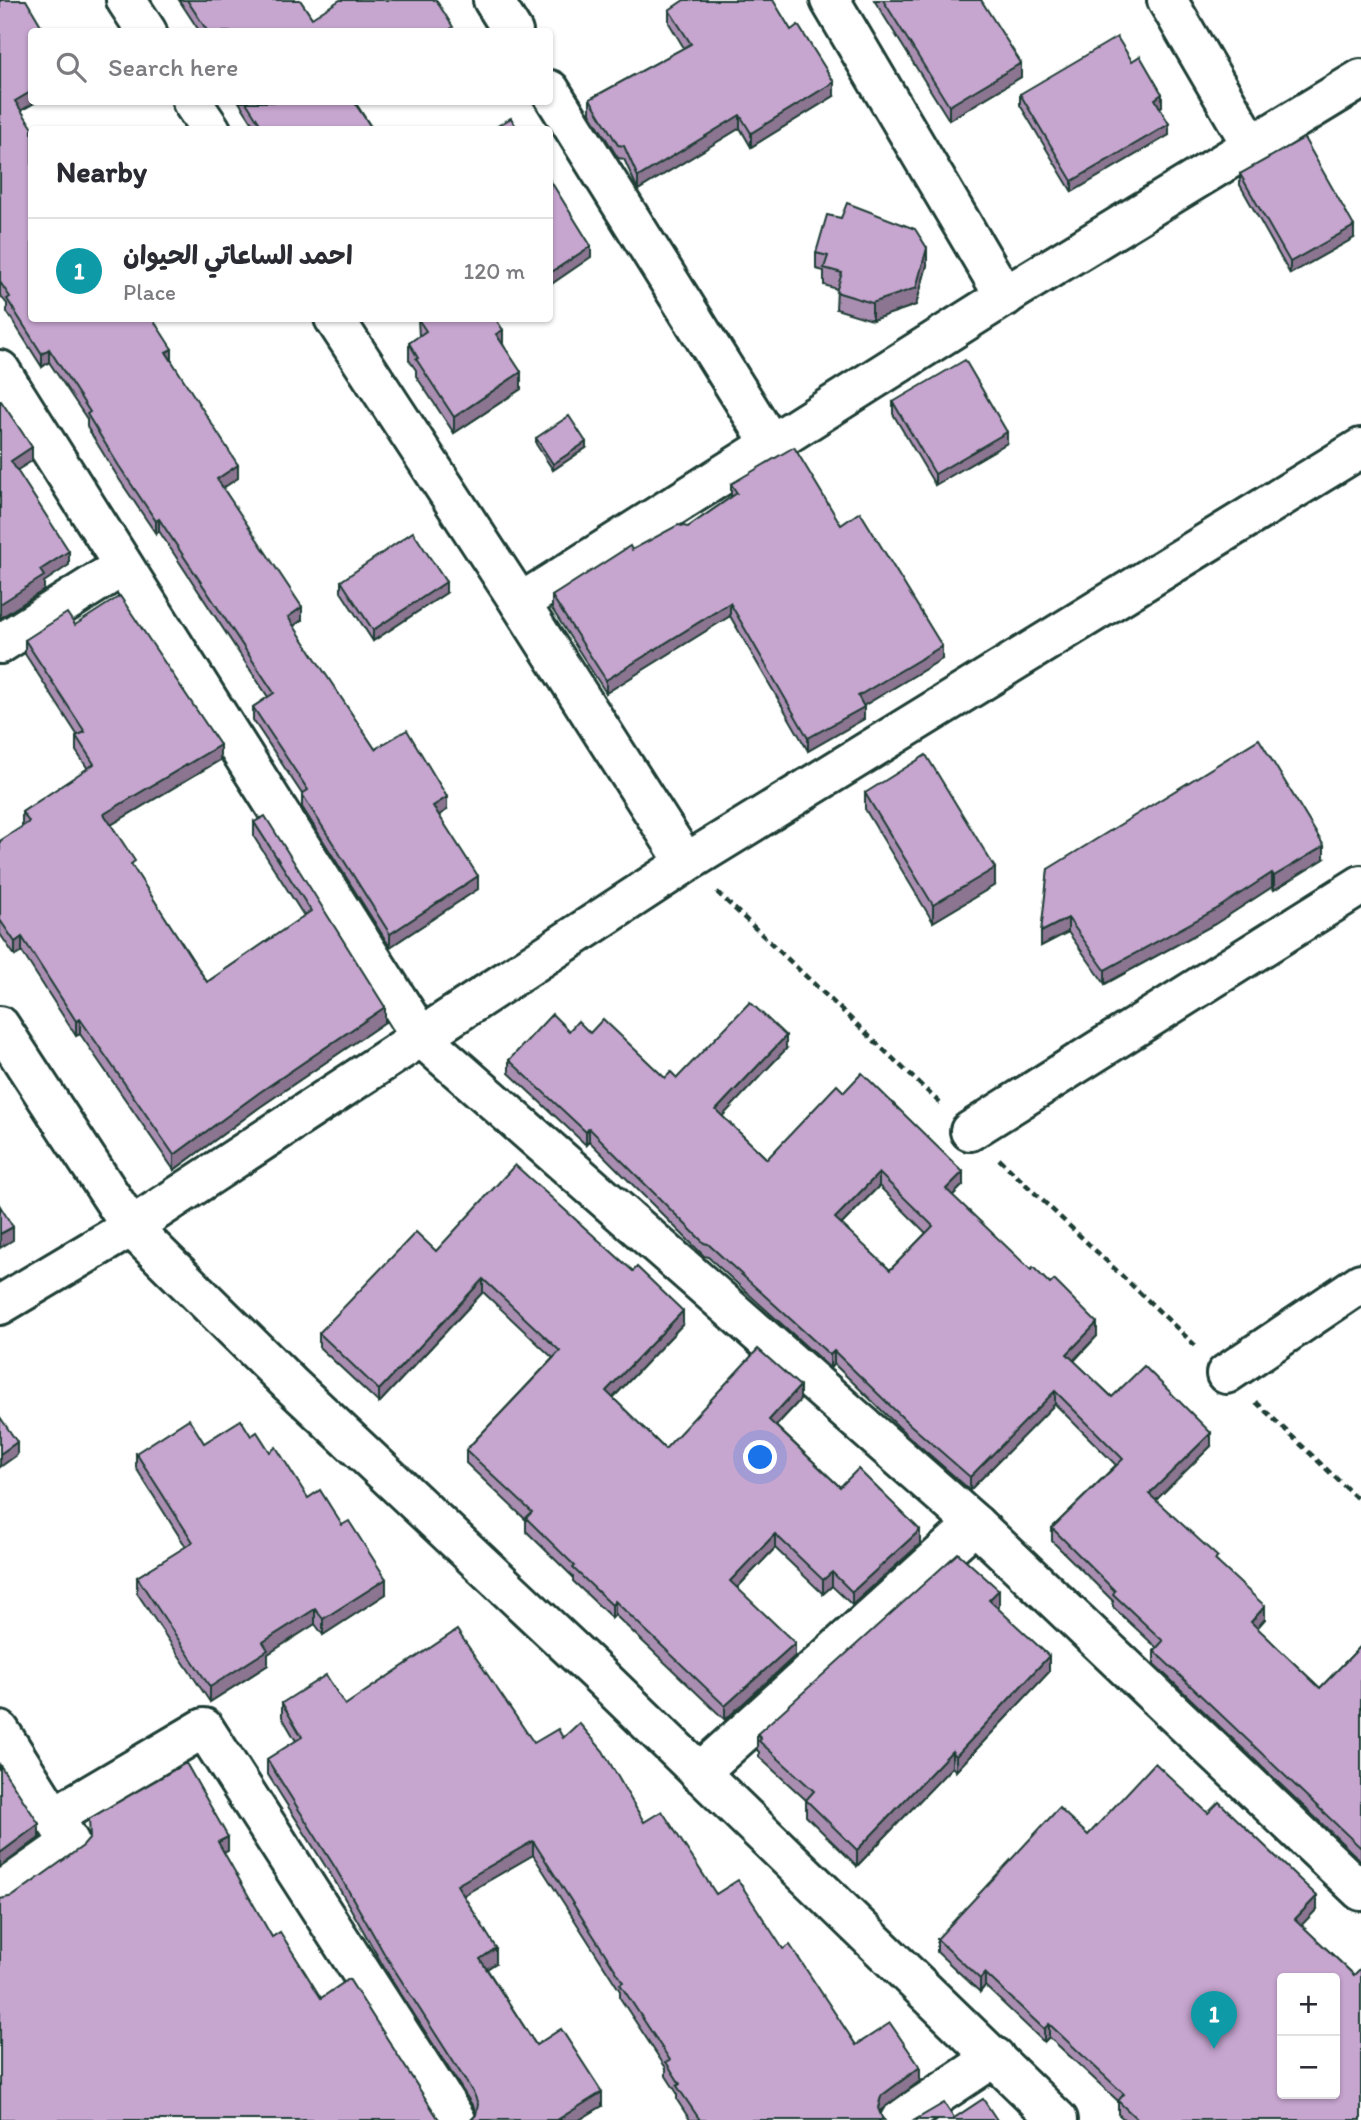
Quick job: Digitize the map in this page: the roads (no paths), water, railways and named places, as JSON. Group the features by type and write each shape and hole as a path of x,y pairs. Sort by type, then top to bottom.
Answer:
{"street":[{"path":"126,0 144,28"},
{"path":"493,0 510,28"},
{"path":"830,0 1005,297"},
{"path":"1167,0 1252,146"},
{"path":"520,603 1005,297 1361,79"},
{"path":"553,95 771,444"},
{"path":"194,105 208,126"},
{"path":"337,322 686,863"},
{"path":"0,370 421,1037 975,1524 1361,1891"},
{"path":"0,1305 131,1227 686,863 1361,448"},
{"path":"0,644 123,566"},
{"path":"970,1131 1361,884"},
{"path":"0,1026 131,1227 290,1384 699,1773 1058,2120"},
{"path":"1226,1374 1361,1283"},
{"path":"699,1773 975,1524"},
{"path":"53,1817 204,1728 456,2120"},
{"path":"0,1731 70,1843 0,1892"},
{"path":"900,2120 995,2057"}],"place":[{"name":"احمد الساعاتي الحيوان","path":"1214,2049"}]}
